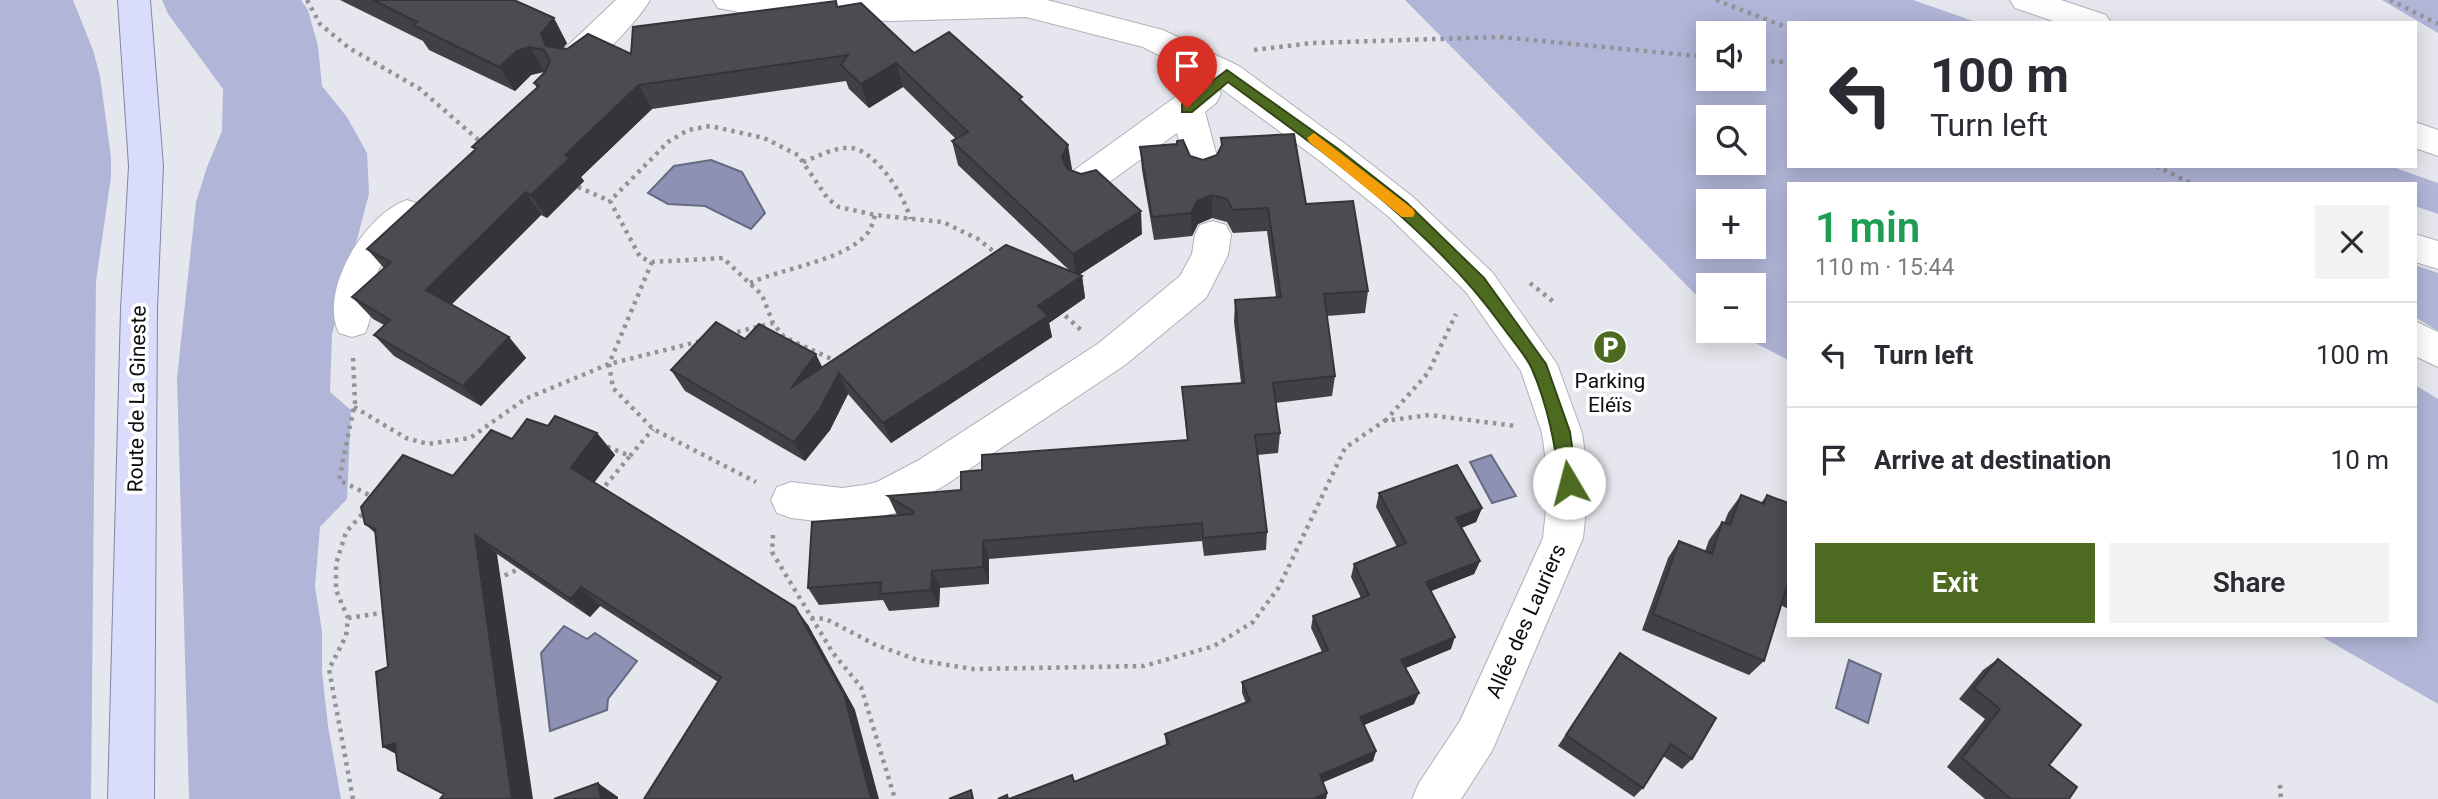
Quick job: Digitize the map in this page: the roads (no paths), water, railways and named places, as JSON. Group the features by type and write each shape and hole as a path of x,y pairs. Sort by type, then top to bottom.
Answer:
{"main road":[{"name":"Route de La Gineste","path":"131,799 139,322 146,166 134,0"}],"street":[{"path":"573,60 619,19 634,0"},
{"name":"Allée des Lauriers","path":"729,0 760,5 890,10 1026,6 1152,38 1227,75 1332,152 1401,207 1479,282 1538,364 1562,432 1569,483 1563,538 1476,736 1435,799"},
{"path":"2026,0 2089,21"},
{"path":"1085,181 1187,108 1227,75"},
{"path":"1187,108 1203,169"},
{"path":"2417,136 2438,143"},
{"path":"352,322 355,280 365,257 433,191"},
{"path":"792,500 842,506 874,501 884,499 933,472 1112,354 1193,287 1210,255 1213,235"},
{"path":"2417,249 2438,255"},
{"path":"2417,338 2438,351"}],"place":[{"name":"Parking Eléïs","path":"1610,347"}]}
